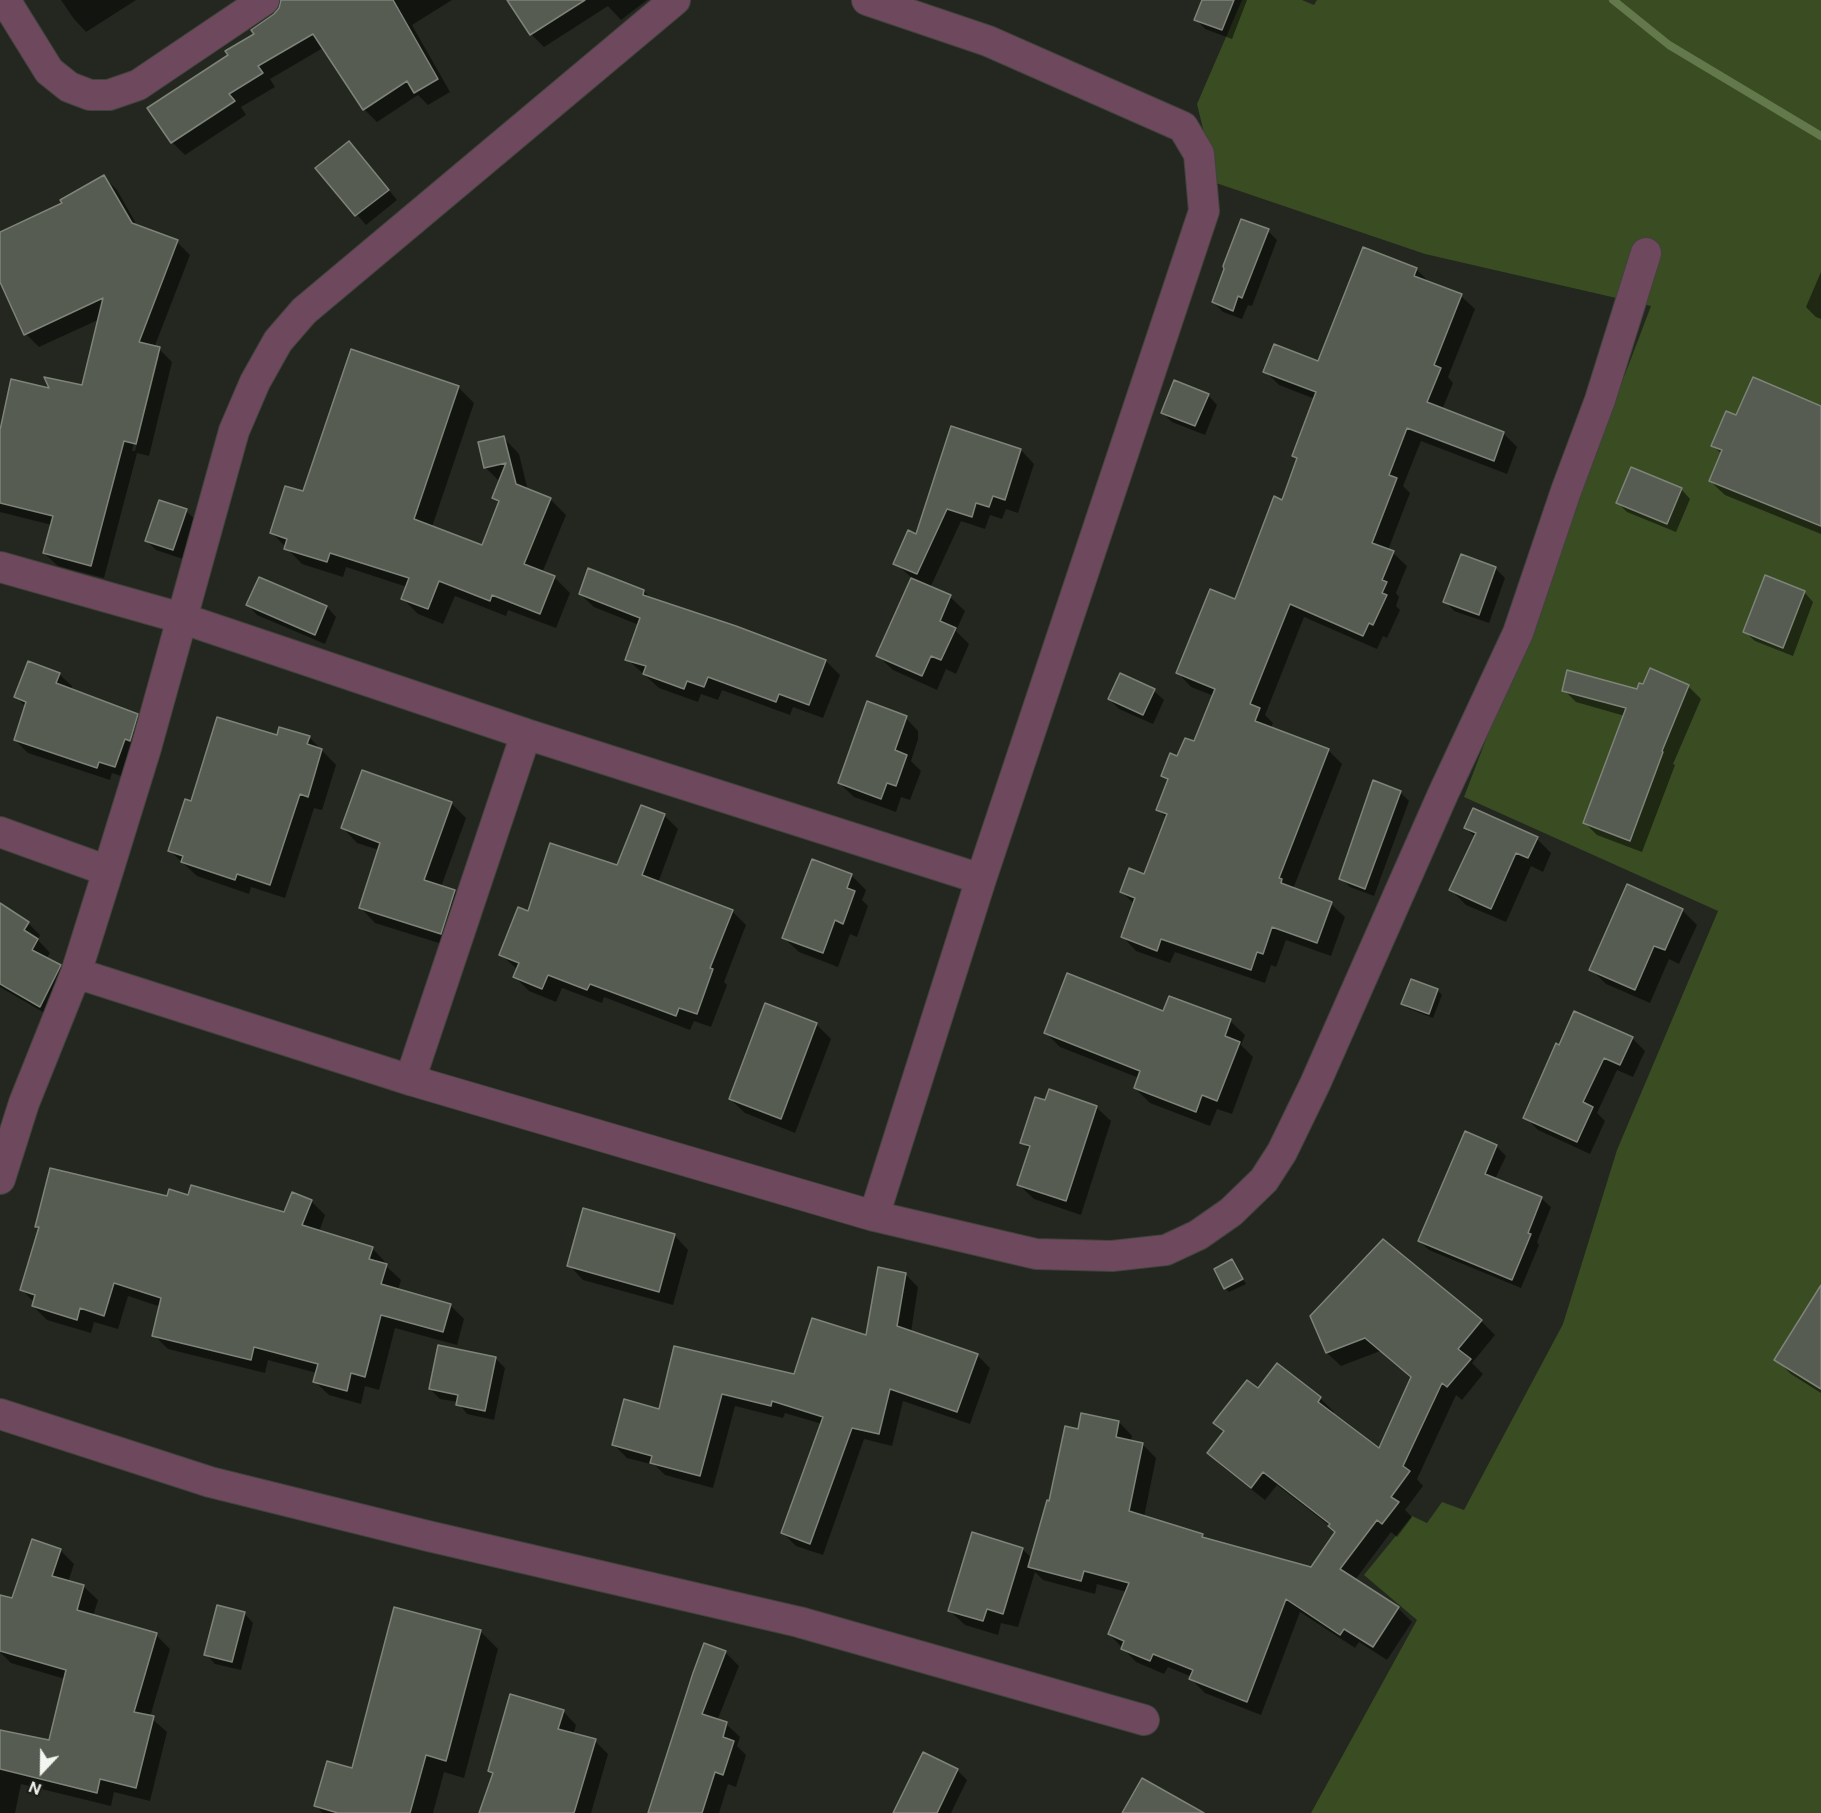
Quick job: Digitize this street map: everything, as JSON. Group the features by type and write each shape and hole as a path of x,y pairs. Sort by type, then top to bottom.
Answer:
{"street":[{"path":"5,0 49,71 69,87 90,95 109,95 138,85 264,0"},
{"path":"0,1179 12,1100 76,973 146,748 234,431 255,382 278,341 304,311 675,0"},
{"path":"867,0 988,40 1183,127 1199,154 1204,211 981,879 874,1216"},
{"path":"76,973 410,1080 874,1216 1036,1254 1112,1256 1166,1250 1198,1235 1231,1212 1264,1180 1282,1152 1316,1084 1443,794 1518,633 1566,491 1600,400 1646,253"},
{"path":"0,567 181,618 526,734 981,879"},
{"path":"410,1080 526,734"},
{"path":"0,832 108,871"},
{"path":"0,1414 210,1482 428,1536 800,1622 1144,1720"}],"green space":[{"path":"1242,0 1302,0 1314,5 1317,0 1821,0 1821,1813 1311,1813 1417,1620 1364,1575 1412,1516 1427,1523 1442,1502 1464,1510 1563,1324 1617,1150 1718,911 1464,797 1651,306 1425,254 1216,183 1197,104"}],"building":[{"path":"281,0 393,0 438,79 414,93 407,81 363,110 313,34 258,66 263,73 229,94 235,101 171,143 147,108 228,55 225,51 254,34 251,30 274,14"},
{"path":"507,0 585,0 530,35"},
{"path":"1202,0 1234,0 1222,30 1194,20"},
{"path":"349,141 389,190 355,216 315,168"},
{"path":"104,175 132,223 178,240 139,342 160,347 136,444 124,441 91,566 43,553 53,516 0,503 0,430 11,379 49,388 44,377 82,385 103,298 24,335 0,282 0,232 62,203 60,200"},
{"path":"1241,219 1269,229 1242,298 1238,296 1233,311 1212,302"},
{"path":"1363,247 1417,268 1414,276 1462,294 1434,365 1441,368 1427,402 1504,432 1494,461 1407,428 1389,475 1397,478 1372,543 1394,551 1382,580 1387,582 1382,593 1387,595 1373,625 1369,623 1363,636 1290,604 1250,704 1260,708 1255,721 1329,749 1279,878 1282,879 1281,883 1332,902 1317,943 1272,927 1263,954 1257,952 1251,970 1161,939 1157,951 1121,937 1135,898 1120,892 1129,868 1144,874 1167,814 1156,810 1168,779 1161,776 1170,753 1177,756 1185,738 1194,741 1215,689 1176,673 1210,589 1235,599 1274,496 1282,500 1297,458 1292,456 1316,392 1263,372 1274,344 1318,361"},
{"path":"351,349 459,386 414,519 482,545 499,501 492,498 506,463 484,468 478,442 504,436 516,484 551,498 524,564 555,576 540,614 492,595 490,601 439,581 428,609 401,599 409,578 330,553 327,562 284,549 287,539 270,533 285,486 303,491"},
{"path":"1753,377 1821,406 1821,526 1709,481 1722,450 1711,446 1726,411 1736,415"},
{"path":"1174,380 1209,394 1195,426 1161,413"},
{"path":"951,426 1021,449 1005,500 993,496 989,507 976,503 972,517 947,509 917,574 893,564 908,530 916,534"},
{"path":"1631,467 1682,488 1667,524 1616,503"},
{"path":"159,500 187,509 173,550 145,541"},
{"path":"1461,554 1496,567 1479,615 1443,602"},
{"path":"588,568 644,590 643,595 736,626 826,660 809,705 779,694 776,702 708,677 704,687 687,681 684,689 643,674 646,666 625,660 640,618 579,594"},
{"path":"1765,575 1805,591 1783,648 1743,632"},
{"path":"259,577 327,606 315,635 246,605"},
{"path":"911,578 951,595 940,621 956,628 941,660 931,656 922,676 876,656"},
{"path":"28,661 60,673 56,683 138,714 130,741 125,739 115,767 99,762 97,768 14,740 26,702 14,697"},
{"path":"1650,668 1689,685 1662,751 1630,841 1583,823 1626,708 1562,691 1567,670 1637,689 1639,683 1643,684"},
{"path":"1120,673 1155,689 1143,715 1108,699"},
{"path":"867,701 907,716 895,750 907,755 896,786 887,783 881,799 838,783"},
{"path":"217,717 277,735 279,727 310,736 307,744 322,749 308,797 300,794 270,885 237,874 235,880 181,862 183,856 168,851 185,799 191,801"},
{"path":"362,770 452,802 424,880 455,890 441,934 359,908 380,843 341,828"},
{"path":"1373,780 1401,791 1365,889 1339,879"},
{"path":"641,805 665,814 642,875 733,910 710,968 713,969 697,1014 679,1008 676,1016 590,984 587,990 548,975 542,989 513,977 519,963 499,955 518,907 528,911 550,843 617,865"},
{"path":"1473,808 1538,837 1528,858 1516,853 1491,909 1449,890 1476,833 1464,828"},
{"path":"812,859 852,874 847,888 855,891 843,924 835,920 823,953 782,938"},
{"path":"1627,884 1683,909 1665,950 1654,946 1635,990 1589,970"},
{"path":"0,903 29,922 24,930 38,939 32,950 61,965 40,1007 0,984"},
{"path":"1067,973 1163,1011 1169,996 1231,1019 1225,1036 1240,1042 1217,1101 1202,1095 1196,1112 1134,1088 1140,1071 1044,1033"},
{"path":"1411,979 1438,989 1429,1014 1401,1004"},
{"path":"765,1003 817,1023 781,1119 729,1099"},
{"path":"1574,1011 1633,1037 1620,1065 1604,1058 1583,1102 1593,1107 1577,1142 1523,1118 1556,1043 1559,1045"},
{"path":"1049,1089 1097,1106 1066,1201 1017,1185 1030,1146 1020,1143 1035,1097 1045,1100"},
{"path":"1465,1131 1497,1145 1485,1174 1542,1197 1528,1233 1531,1234 1512,1280 1418,1241"},
{"path":"50,1168 167,1196 169,1189 188,1195 191,1185 284,1212 292,1192 312,1200 302,1225 373,1247 369,1259 387,1264 381,1284 451,1304 443,1332 381,1315 365,1377 351,1373 347,1391 313,1382 318,1364 254,1347 251,1360 152,1336 161,1298 114,1283 104,1316 80,1308 77,1320 32,1306 35,1295 20,1290 39,1227 35,1227"},
{"path":"583,1208 675,1234 659,1292 567,1266"},
{"path":"1383,1239 1482,1320 1458,1349 1471,1359 1447,1387 1442,1383 1403,1466 1410,1471 1391,1497 1399,1502 1382,1524 1377,1520 1340,1569 1399,1607 1373,1647 1344,1629 1340,1635 1286,1599 1247,1702 1189,1679 1193,1670 1153,1654 1150,1661 1121,1649 1124,1641 1108,1634 1129,1583 1084,1571 1081,1581 1028,1567 1047,1500 1049,1501 1065,1426 1078,1429 1081,1413 1119,1421 1116,1437 1143,1443 1129,1511 1203,1534 1202,1537 1311,1567 1335,1532 1328,1526 1330,1524 1263,1472 1251,1488 1207,1453 1224,1431 1213,1423 1247,1380 1258,1388 1277,1363 1321,1397 1318,1402 1379,1448 1411,1377 1365,1338 1326,1353 1310,1316"},
{"path":"1232,1259 1243,1279 1224,1289 1214,1269"},
{"path":"878,1267 906,1273 897,1326 978,1354 957,1412 890,1389 879,1434 852,1428 810,1544 781,1533 823,1417 772,1401 771,1406 722,1394 700,1476 650,1463 652,1456 612,1445 624,1399 659,1409 674,1346 794,1374 812,1318 866,1335"},
{"path":"1821,1285 1821,1389 1774,1360"},
{"path":"438,1345 496,1357 485,1411 456,1405 458,1395 429,1389"},
{"path":"972,1532 1023,1548 1003,1614 987,1609 983,1621 948,1611"},
{"path":"32,1539 61,1549 52,1576 84,1585 77,1610 157,1633 134,1712 154,1716 136,1788 100,1779 97,1793 0,1769 0,1730 49,1740 66,1670 0,1651 0,1595 12,1598"},
{"path":"217,1605 245,1612 232,1662 204,1655"},
{"path":"394,1607 481,1630 446,1761 426,1755 410,1813 338,1813 314,1806 327,1761 352,1768"},
{"path":"704,1643 726,1651 702,1714 727,1722 723,1737 734,1741 723,1775 715,1772 702,1813 648,1813 693,1673"},
{"path":"510,1694 564,1710 558,1729 596,1739 574,1813 479,1813 493,1773 488,1771"},
{"path":"923,1752 958,1769 937,1813 893,1813"},
{"path":"1142,1778 1204,1813 1122,1813"}],"waterway":[{"path":"1613,0 1669,45 1821,136"}]}
